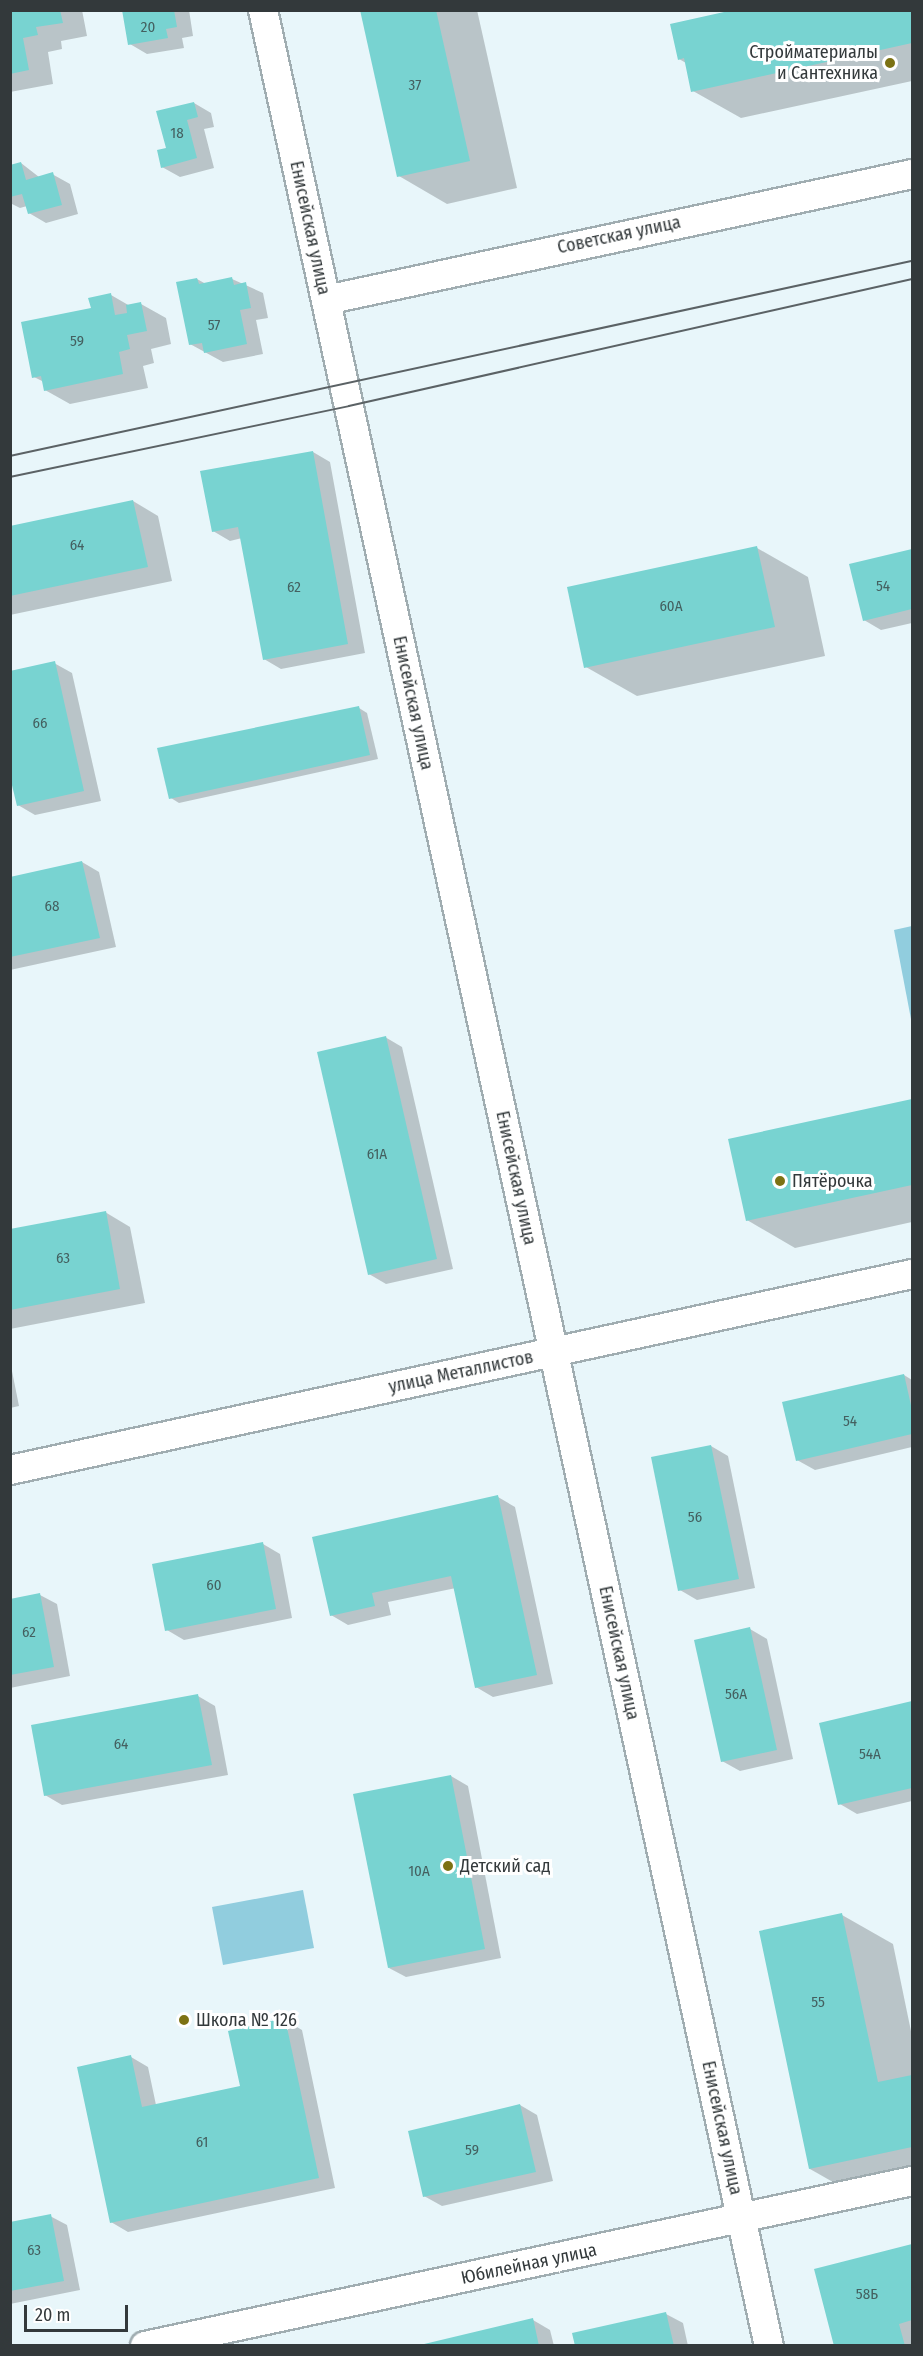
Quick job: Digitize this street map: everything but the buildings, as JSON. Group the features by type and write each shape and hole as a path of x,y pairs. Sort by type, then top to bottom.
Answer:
{"street":[{"name":"Енисейская улица","path":"263,10 769,2346"},
{"name":"Советская улица","path":"326,300 912,174"},
{"name":"улица Металлистов","path":"10,1470 912,1274"},
{"name":"Юбилейная улица","path":"145,2346 912,2181"}],"shaded area":[{"path":"912,926 912,1019 911,1019 894,930"},
{"path":"303,1890 314,1948 223,1965 212,1907"}],"tram line":[{"path":"10,456 912,261"},
{"path":"10,477 349,406 912,279"}],"place":[{"name":"Стройматериалы и Сантехника","path":"890,63"},
{"name":"Пятёрочка","path":"780,1181"},
{"name":"Детский сад","path":"448,1866"},
{"name":"Школа № 126","path":"184,2020"}]}
